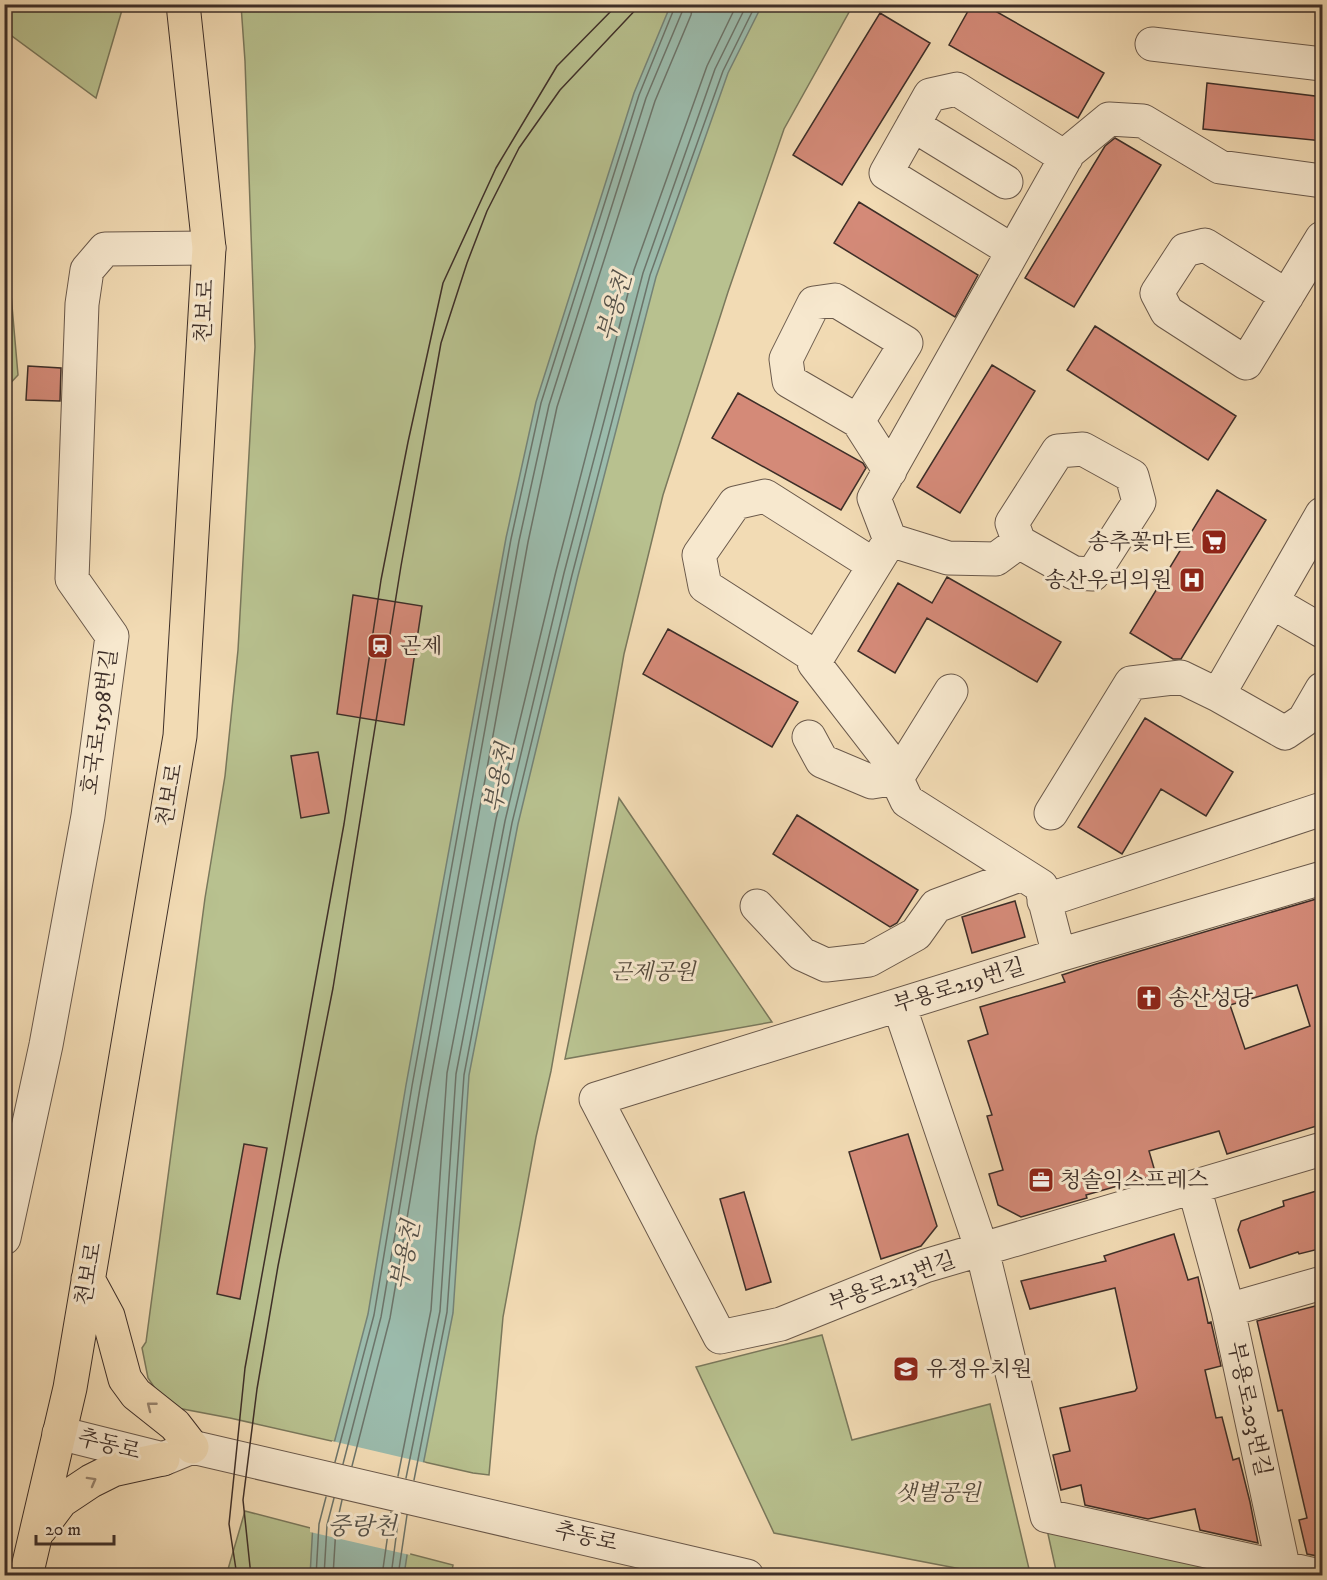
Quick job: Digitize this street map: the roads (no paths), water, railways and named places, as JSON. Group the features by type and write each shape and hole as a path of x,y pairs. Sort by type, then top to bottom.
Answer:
{"main road":[{"name":"천보로","path":"26,1575 70,1388 180,736 209,248 183,4"},
{"path":"36,1536 61,1500 92,1480 113,1470 177,1453 175,1425 136,1394 125,1379 108,1316 88,1280"}],"street":[{"path":"1152,45 1323,64"},
{"path":"1013,251 886,173 930,95 957,89 1066,158"},
{"path":"1059,955 1041,886 907,801 886,756 813,663 882,552 874,498 1069,152 1110,119 1143,121 1220,167 1323,181"},
{"path":"913,125 1006,182"},
{"path":"1287,296 1323,238"},
{"name":"호국로1598번길","path":"4,1238 46,1045 84,839 112,636 72,579 82,304 87,270 105,249 209,248"},
{"path":"858,421 890,471"},
{"path":"817,658 705,586 699,555 735,503 765,496 882,552 948,558 996,559 1020,542"},
{"path":"1218,695 1323,514"},
{"path":"1272,602 1323,631"},
{"path":"1051,813 1131,683 1181,677 1286,733 1304,720 1323,689"},
{"path":"809,737 822,761 872,782 897,778 951,691"},
{"path":"1044,901 1323,809"},
{"path":"757,906 802,954 826,965 869,960 916,934 936,906 1022,874"},
{"name":"부용로219번길","path":"596,1099 1059,955 1323,878"},
{"path":"899,1005 982,1250 1047,1516 1307,1573"},
{"name":"부용로213번길","path":"596,1099 720,1337 781,1324 925,1266 1323,1149"},
{"path":"1194,1187 1228,1310"},
{"name":"부용로203번길","path":"1307,1573 1228,1310 1323,1283"},
{"name":"추동로","path":"59,1433 177,1453 495,1516 747,1575"}],"water":[{"name":"중랑천","path":"671,4 762,5 728,73 656,277 578,576 518,824 469,1075 453,1313 413,1516 404,1575 310,1576 313,1523 368,1314 406,1085 506,538 536,402 634,93"}],"tram line":[{"path":"237,1576 229,1524 245,1368 344,824 381,580 443,283 496,168 557,66 618,4"},
{"path":"251,1576 243,1500 257,1389 278,1266 333,988 401,566 441,343 487,211 519,148 560,90 641,4"}],"place":[{"name":"송추꽃마트","path":"1214,542"},
{"name":"송산우리의원","path":"1192,580"},
{"name":"곤제","path":"380,646"},
{"name":"송산성당","path":"1149,998"},
{"name":"청솔익스프레스","path":"1041,1180"},
{"name":"유정유치원","path":"906,1369"}],"water label":[{"name":"부용천","path":"615,307"},
{"name":"부용천","path":"500,778"},
{"name":"부용천","path":"406,1255"}],"park label":[{"name":"곤제공원","path":"653,972"},
{"name":"샛별공원","path":"938,1493"}]}
